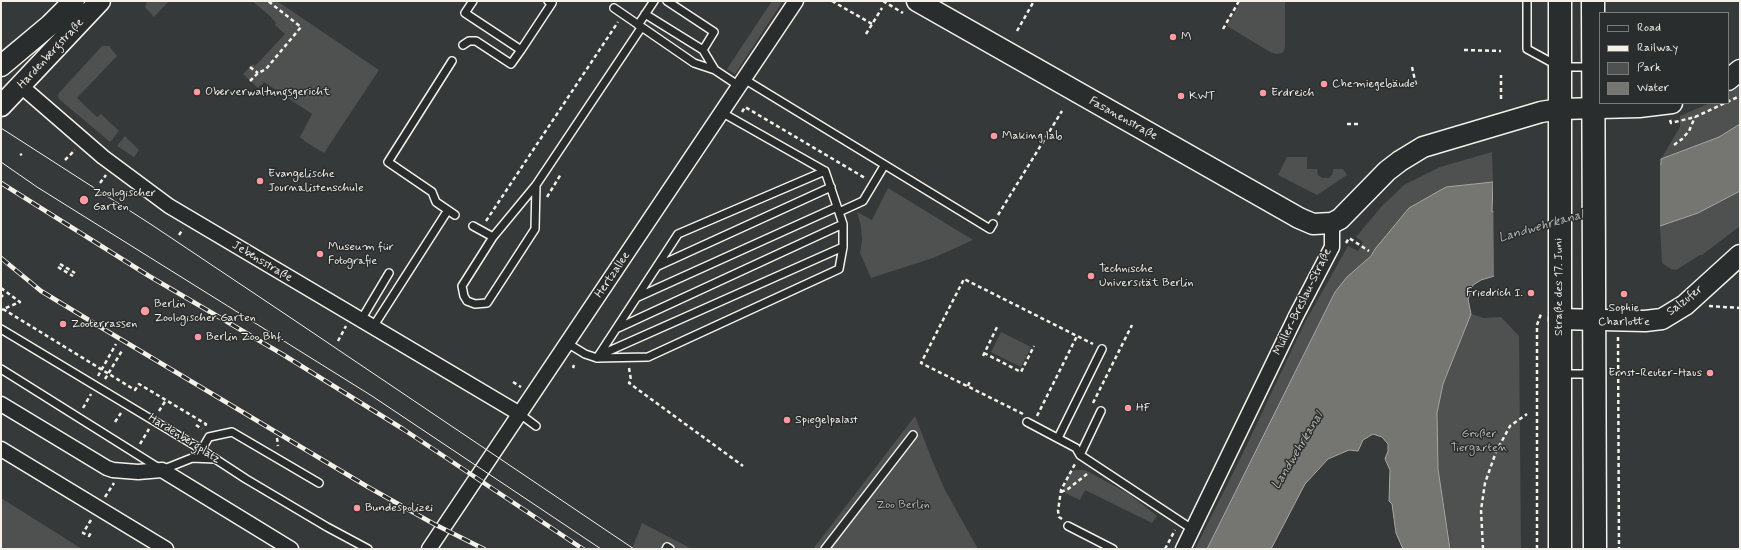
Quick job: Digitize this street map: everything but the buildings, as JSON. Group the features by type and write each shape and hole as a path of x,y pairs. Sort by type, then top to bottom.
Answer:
{"main road":[{"name":"Straße des 17. Juni","path":"1560,1 1559,272 1551,314 1560,374 1560,549"},
{"path":"1593,1 1595,549"}],"street":[{"name":"Hardenbergstraße","path":"1,66 50,25 74,1"},
{"name":"Hardenbergstraße","path":"1,106 100,1"},
{"name":"Hertzallee","path":"429,549 796,1"},
{"name":"Fasanenstraße","path":"917,1 1304,221 1320,225 1332,223"},
{"path":"1729,79 1740,70"},
{"name":"Jebensstraße","path":"21,86 103,157 169,206 520,414"},
{"path":"1332,223 1348,212 1387,171 1423,147 1541,112 1560,108 1651,106 1665,104"},
{"name":"Müller-Breslau-Straße","path":"1182,549 1296,316 1332,247 1332,223"},
{"name":"Salzufer","path":"1551,314 1594,320 1645,321 1662,319 1685,305 1740,255"},
{"path":"1,404 107,468 113,470 138,472 162,470 291,549"},
{"path":"1,449 166,549"}],"lane":[{"path":"473,1 465,13 520,50"},
{"path":"463,45 469,41 476,41 511,64 552,3 548,1"},
{"path":"536,185 534,228 487,303 475,304 468,301 464,296 462,286 493,237 536,185 640,26 645,14 654,1"},
{"path":"667,1 714,32 703,50"},
{"path":"1527,1 1527,49 1560,67 1594,67"},
{"path":"614,8 694,63 715,70 741,83 990,229 993,224"},
{"path":"645,14 703,50 715,70"},
{"path":"452,61 388,162 432,192 436,202 455,215"},
{"path":"567,343 585,354 598,357 648,357 839,269 844,248 843,224 825,171 721,112"},
{"path":"638,297 838,209 863,201 884,166"},
{"path":"598,357 678,234 825,171"},
{"path":"658,266 831,187"},
{"path":"373,327 448,210"},
{"path":"618,328 843,224"},
{"path":"473,226 493,237"},
{"path":"598,357 844,248"},
{"path":"361,320 389,273"},
{"name":"Hardenbergplatz","path":"1,329 327,527 368,549"},
{"path":"1058,438 1102,349"},
{"path":"1,369 162,470 192,458 216,459"},
{"path":"1560,374 1595,374"},
{"path":"1080,454 1101,411"},
{"path":"520,414 536,426"},
{"path":"1030,423 1076,448 1080,454 1192,529"},
{"path":"197,458 209,437 232,432 319,483"},
{"path":"825,549 913,435"},
{"path":"1068,526 1112,549"},
{"path":"666,549 667,547 670,549"}],"path":[{"path":"250,81 258,73 266,69 301,27 268,1"},
{"path":"832,1 872,24"},
{"path":"1017,31 1034,1"},
{"path":"1223,29 1239,1"},
{"path":"866,34 882,8"},
{"path":"1464,50 1501,51"},
{"path":"250,67 258,73"},
{"path":"1412,67 1416,85"},
{"path":"1501,75 1501,99"},
{"path":"1729,102 1740,96"},
{"path":"1671,123 1695,117 1726,104"},
{"path":"742,112 745,107 874,184"},
{"path":"993,224 1062,111"},
{"path":"1674,145 1682,139 1689,130 1695,117"},
{"path":"1347,124 1361,124"},
{"path":"1349,238 1369,251"},
{"path":"60,264 75,273"},
{"path":"58,267 73,276"},
{"path":"1030,423 1030,417 921,363 964,279 1102,349"},
{"path":"1,288 20,302 2,310"},
{"path":"1702,306 1740,308"},
{"path":"2,310 135,390 138,384 166,400 206,424 203,430"},
{"path":"1537,549 1537,325 1551,314"},
{"path":"1101,411 1092,405 1132,325"},
{"path":"996,328 984,355 1022,372 1034,346"},
{"path":"1030,423 1077,336"},
{"path":"116,344 95,380 96,386 102,383 123,348"},
{"path":"1618,346 1619,549"},
{"path":"629,368 631,380 629,383 743,466"},
{"path":"968,386 970,381"},
{"path":"513,382 524,389"},
{"path":"159,411 166,400"},
{"path":"1483,549 1481,510 1485,483 1496,452 1510,426 1527,414"},
{"path":"140,445 150,427"},
{"path":"1068,526 1059,516 1058,511 1061,492 1080,454"},
{"path":"1061,492 1068,489 1087,474"},
{"path":"104,499 114,482"},
{"path":"92,531 89,536 83,533 94,516"}],"green space":[{"path":"147,1 169,1 154,17 145,7"},
{"path":"252,1 277,1 379,70 324,153 300,137 312,114 264,82 258,88 243,74 253,64 255,66 285,34 275,25 276,23 270,16"},
{"path":"772,1 783,1 735,74 727,69"},
{"path":"1241,1 1285,1 1285,46 1282,53 1272,53 1227,26"},
{"path":"102,46 109,46 117,56 77,98 97,117 101,114 119,131 110,142 59,99 58,96 59,93"},
{"path":"1740,86 1740,124 1719,137 1661,159 1680,127 1680,116 1708,104 1729,104 1729,92"},
{"path":"125,136 139,150 134,157 117,146"},
{"path":"1492,152 1493,182 1447,187 1375,249 1371,256 1335,292 1207,549 1195,549 1243,453 1304,324 1348,246 1358,251 1363,242 1356,237 1382,206 1404,185 1440,167"},
{"path":"1287,157 1307,157 1307,169 1317,169 1318,175 1322,178 1329,178 1333,173 1333,169 1343,169 1347,175 1317,195 1278,175"},
{"path":"888,188 973,240 933,258 871,278 860,253 862,240 861,226 857,212 872,220"},
{"path":"1740,191 1740,226 1702,255 1676,270 1671,269 1662,263 1660,226 1698,213"},
{"name":"Großer Tiergarten","path":"1471,314 1484,318 1501,317 1519,336 1521,549 1451,549 1438,469 1437,413 1443,384"},
{"path":"1001,332 1031,347 1021,367 991,352"},
{"name":"Zoo Berlin","path":"915,416 945,490 978,549 813,549"},
{"path":"1075,470 1085,470 1129,494 1157,516 1152,523 1085,490 1080,500 1065,493 1064,488 1069,473"},
{"path":"1,498 82,549 1,549"},
{"path":"642,523 692,549 632,549"}],"water":[{"name":"Landwehrkanal","path":"1740,124 1740,191 1698,213 1660,226 1481,280 1473,285 1468,299 1471,314 1443,384 1437,413 1438,469 1450,549 1403,549 1396,533 1392,504 1389,501 1390,470 1385,459 1388,451 1388,444 1382,437 1373,434 1363,440 1358,451 1349,450 1328,459 1305,484 1271,549 1207,549 1335,292 1347,277 1371,256 1375,249 1409,208 1446,187 1493,182 1492,212 1661,164 1661,159 1719,137"}],"pier":[{"path":"1660,157 1660,228 1494,278 1493,180 1495,181 1494,209 1659,162"}],"tram line":[{"path":"1,128 152,225 634,549"},
{"path":"1,162 37,187 372,396 601,549"}],"railway":[{"path":"1,183 149,276 282,354 403,429 583,549"},
{"path":"1,258 41,291 112,334 368,487 434,524 484,549"}],"place":[{"name":"M","path":"1173,37"},
{"name":"Chemiegebäude","path":"1324,84"},
{"name":"Oberverwaltungsgericht","path":"197,92"},
{"name":"Erdreich","path":"1263,93"},
{"name":"KWT","path":"1181,96"},
{"name":"Making lab","path":"994,136"},
{"name":"Evangelische Journalistenschule","path":"260,181"},
{"name":"Zoologischer Garten","path":"84,200"},
{"name":"Museum für Fotografie","path":"320,254"},
{"name":"Technische Universität Berlin","path":"1091,276"},
{"name":"Friedrich I.","path":"1531,293"},
{"name":"Sophie Charlotte","path":"1624,294"},
{"name":"Berlin Zoologischer Garten","path":"145,311"},
{"name":"Zooterrassen","path":"63,324"},
{"name":"Berlin Zoo Bhf.","path":"198,337"},
{"name":"Ernst-Reuter-Haus","path":"1710,373"},
{"name":"HF","path":"1128,408"},
{"name":"Spiegelpalast","path":"787,420"},
{"name":"Bundespolizei","path":"357,508"}]}
